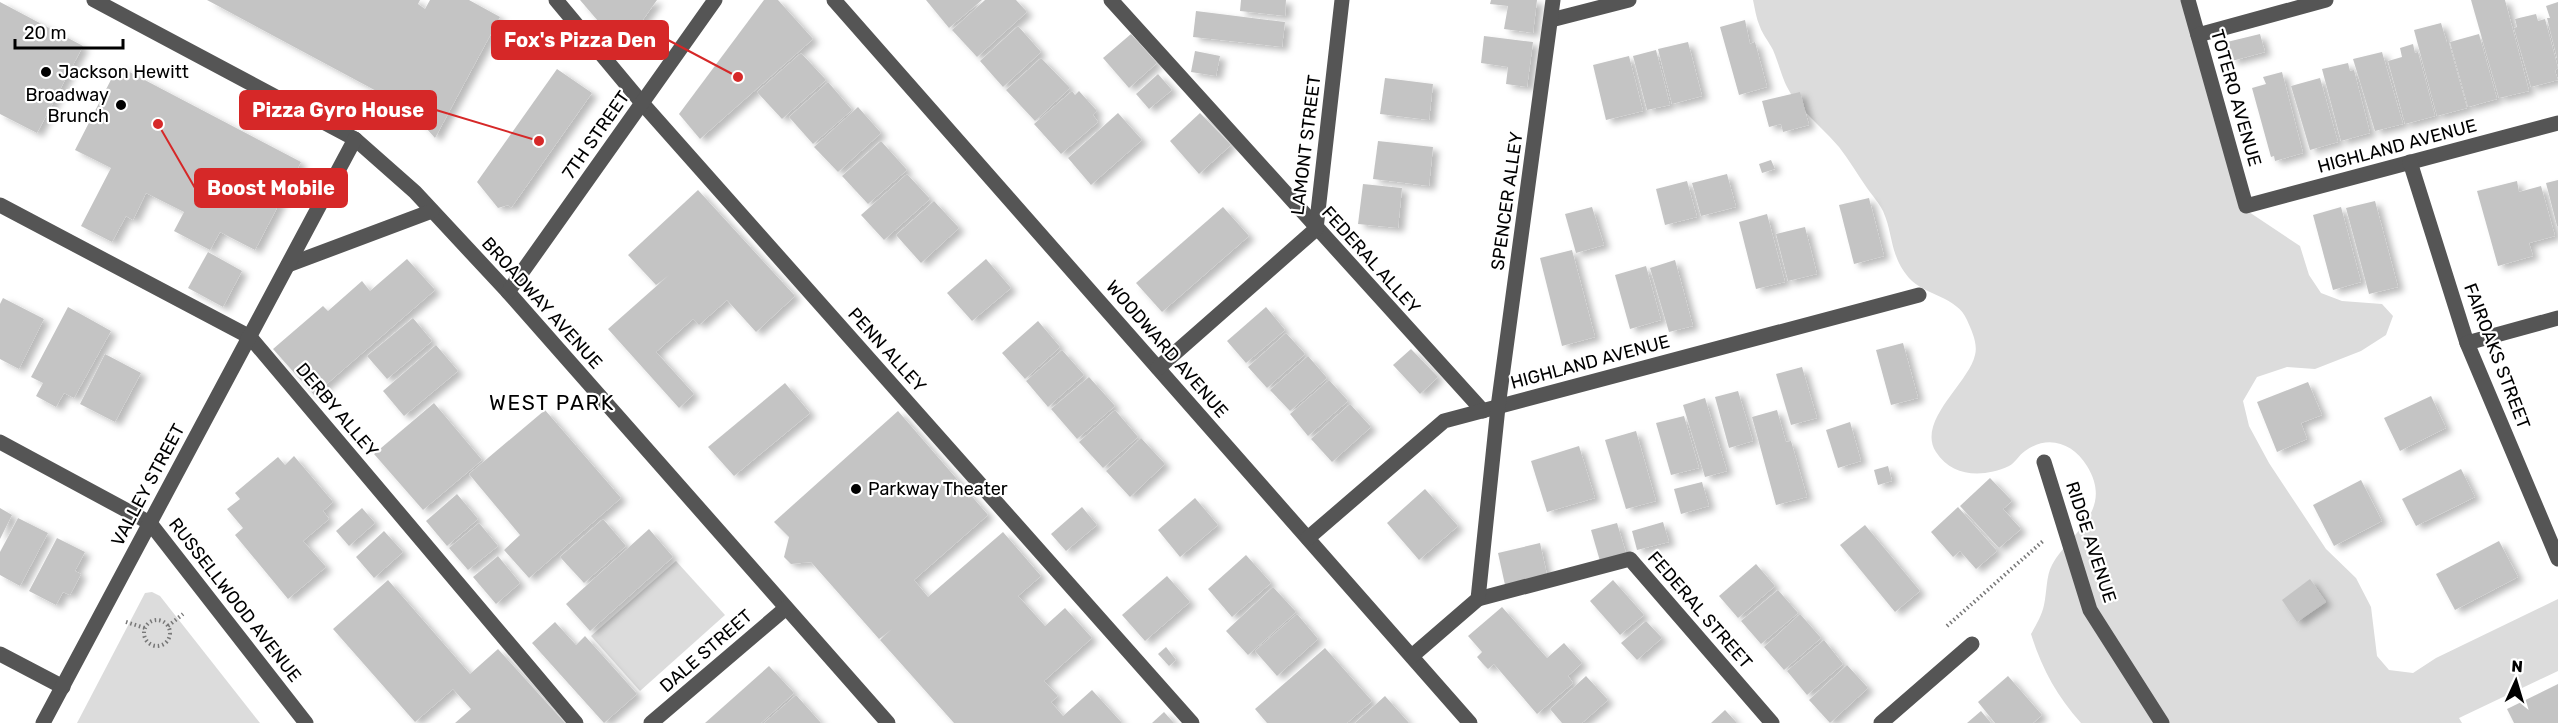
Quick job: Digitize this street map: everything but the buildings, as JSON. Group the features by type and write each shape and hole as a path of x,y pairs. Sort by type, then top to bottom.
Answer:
{"street":[{"name":"BROADWAY AVENUE","path":"94,0 355,139 432,211 508,292 888,723"},
{"name":"PENN ALLEY","path":"556,0 642,104 1192,723"},
{"name":"7TH STREET","path":"508,292 715,0"},
{"name":"WOODWARD AVENUE","path":"834,0 1470,723"},
{"name":"FEDERAL ALLEY","path":"1111,0 1483,411"},
{"name":"LAMONT STREET","path":"1158,368 1316,229 1342,0"},
{"name":"SPENCER ALLEY","path":"1498,407 1553,0"},
{"path":"1551,20 1629,0"},
{"name":"TOTERO AVENUE","path":"2188,0 2246,206"},
{"path":"2198,35 2326,0"},
{"name":"HIGHLAND AVENUE","path":"2246,206 2558,123"},
{"name":"VALLEY STREET","path":"43,723 355,139"},
{"name":"FAIROAKS STREET","path":"2410,162 2467,343 2551,526 2558,559"},
{"name":"DERBY ALLEY","path":"0,205 250,337 576,723"},
{"path":"288,265 432,211"},
{"name":"HIGHLAND AVENUE","path":"1308,538 1444,421 1919,295"},
{"path":"2467,343 2558,318"},
{"path":"1478,599 1498,407"},
{"name":"RUSSELLWOOD AVENUE","path":"0,442 150,522 306,723"},
{"name":"RIDGE AVENUE","path":"2043,462 2090,610 2162,723"},
{"name":"FEDERAL STREET","path":"1412,656 1478,599 1630,559 1772,723"},
{"name":"DALE STREET","path":"651,723 786,608"},
{"path":"1881,723 1972,644"},
{"path":"0,654 63,687"}],"path":[{"path":"1947,626 2064,523"},
{"path":"168,626 183,614"},
{"path":"125,621 145,628"},
{"path":"154,621 162,621 168,626 170,635 161,645 149,643 145,636 145,628 154,621"}],"shaded area":[{"path":"1753,0 2184,0 2243,208 2300,246 2309,275 2321,293 2342,301 2382,304 2393,316 2386,335 2361,351 2315,369 2287,367 2257,377 2243,401 2249,426 2269,463 2326,549 2356,578 2371,607 2377,656 2389,670 2413,673 2436,658 2558,599 2558,671 2459,718 2462,723 2081,723 2051,682 2031,634 2043,609 2052,565 2093,509 2096,496 2094,482 2087,466 2075,452 2051,442 2034,446 2009,466 1979,473 1959,471 1936,452 1932,440 1933,428 1938,415 1964,378 1975,355 1975,342 1971,329 1963,312 1949,301 1915,284 1903,269 1895,253 1880,205 1839,147 1790,92 1773,50 1759,24"},
{"path":"676,561 725,615 640,691 591,636"},
{"path":"152,592 160,596 260,723 77,723 145,593"}],"place":[{"name":"Jackson Hewitt","path":"46,72"},
{"name":"Fox's Pizza Den","path":"738,77"},
{"name":"Broadway Brunch","path":"121,105"},
{"name":"Boost Mobile","path":"158,124"},
{"name":"Pizza Gyro House","path":"539,141"},
{"name":"Parkway Theater","path":"856,489"}],"district":[{"name":"WEST PARK","path":"552,402"}]}
